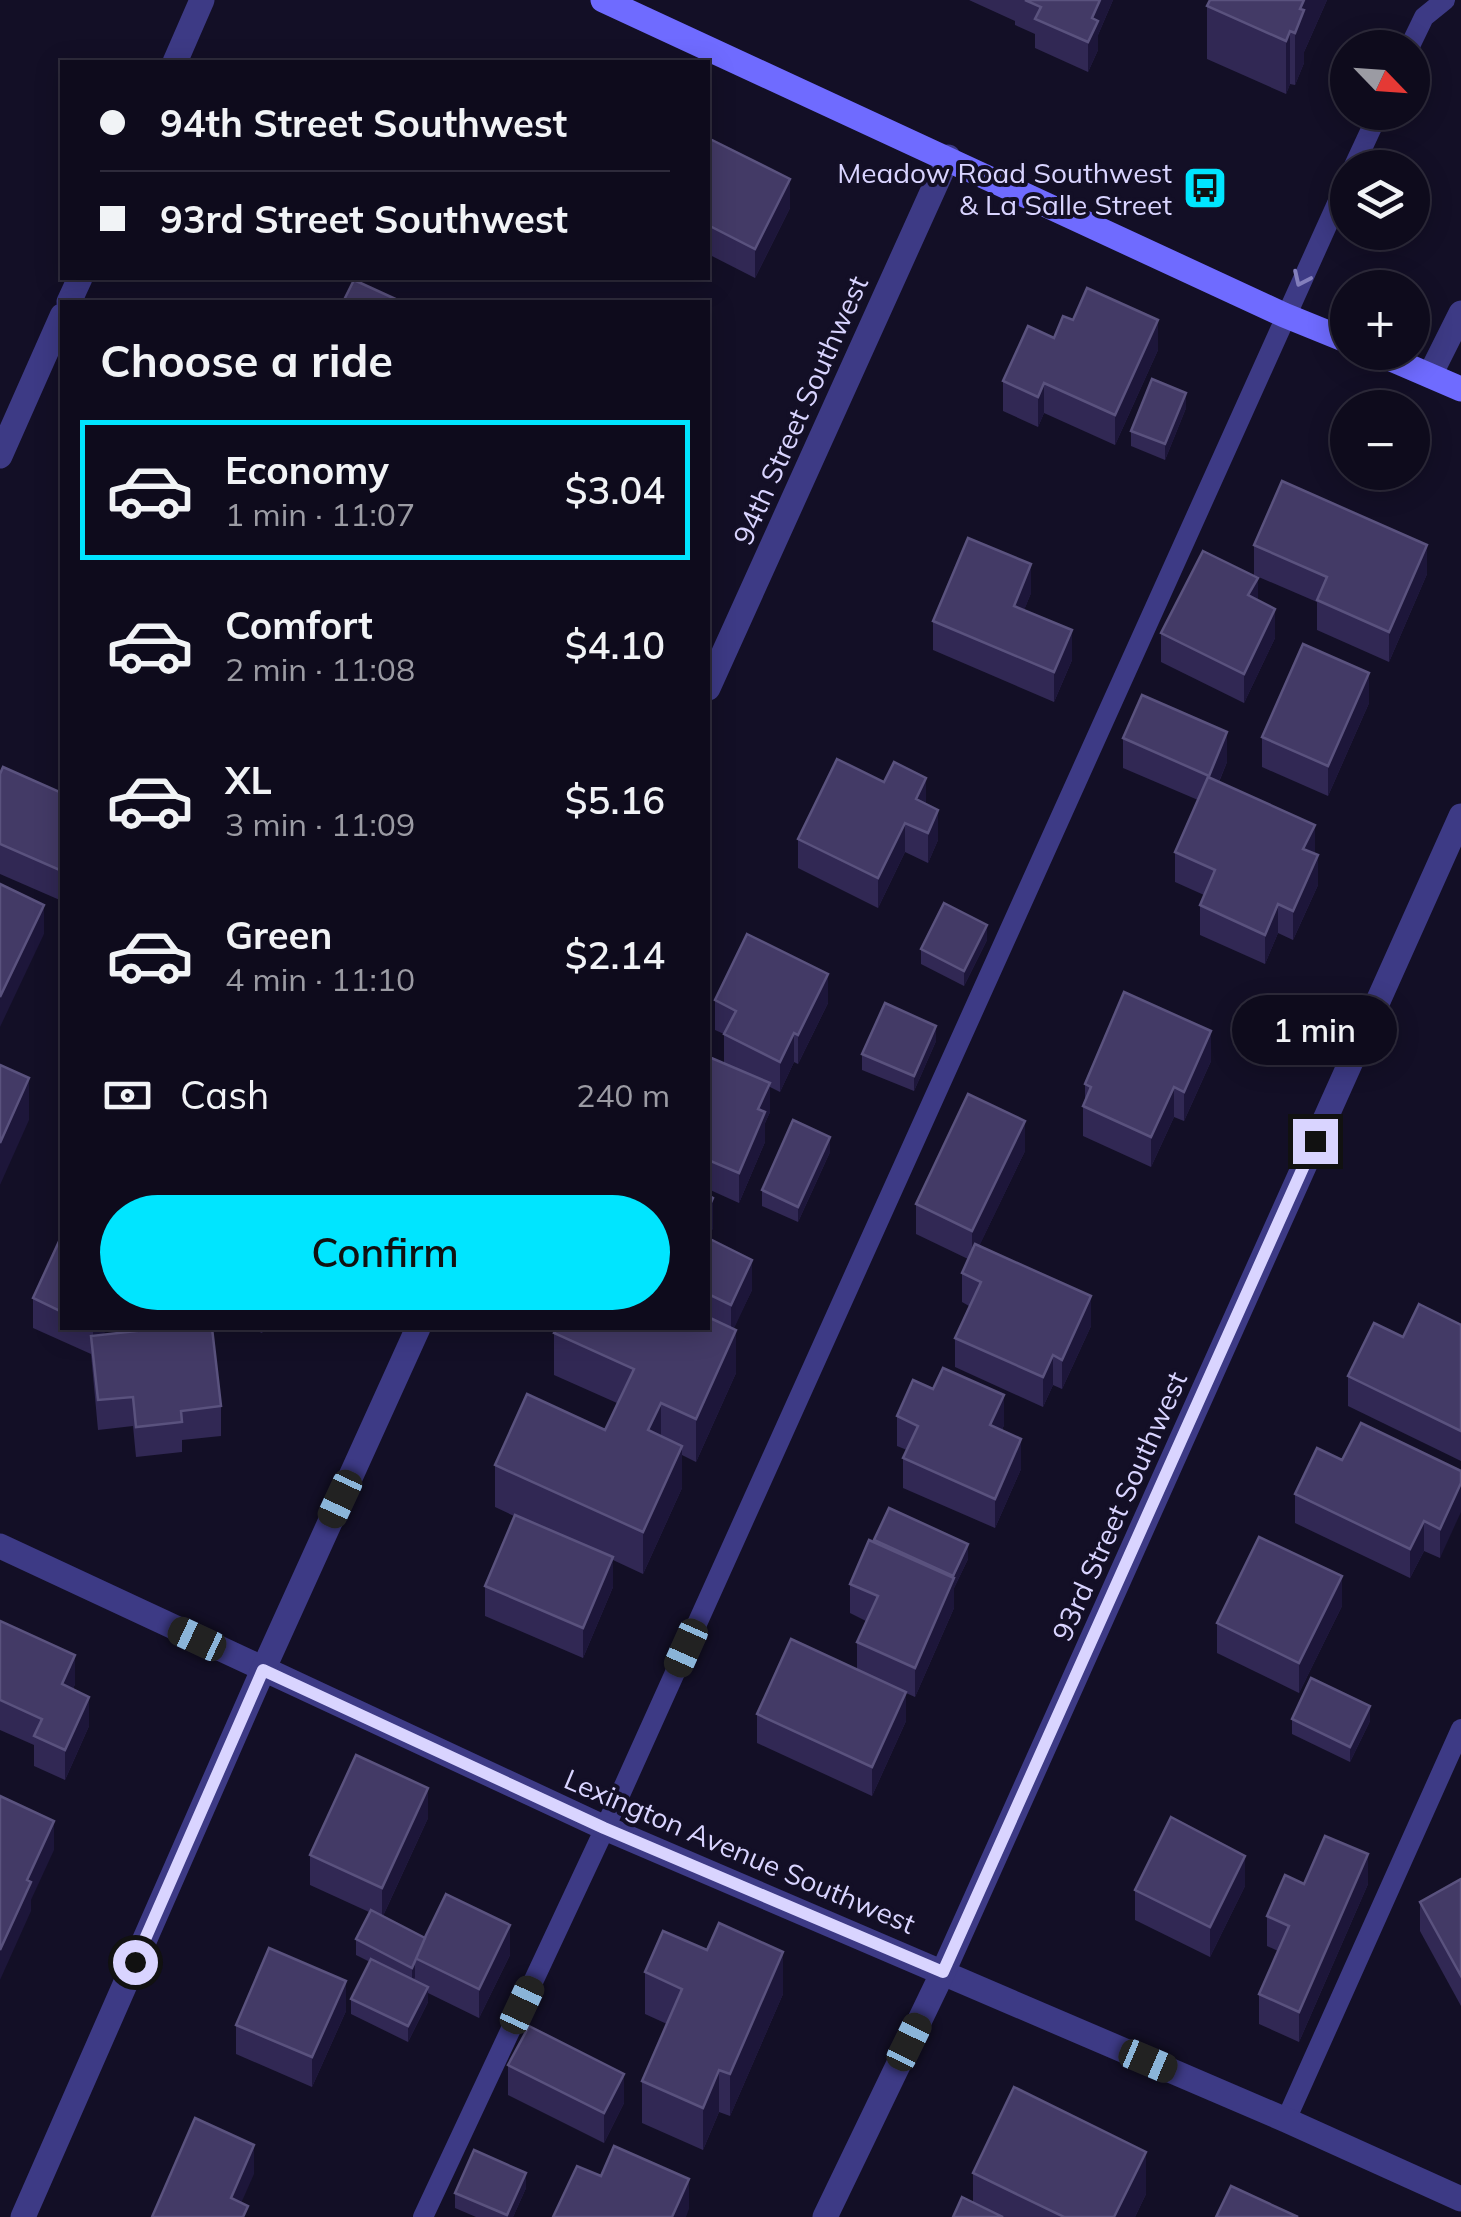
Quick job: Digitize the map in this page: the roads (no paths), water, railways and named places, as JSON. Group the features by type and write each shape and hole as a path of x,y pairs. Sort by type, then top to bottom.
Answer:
{"street":[{"path":"176,60 202,0"},
{"path":"604,0 1330,334"},
{"name":"94th Street Southwest","path":"710,684 948,157"},
{"path":"1430,376 1461,314"},
{"path":"0,456 60,321"},
{"path":"1416,370 1461,390"},
{"name":"93rd Street Southwest","path":"825,2217 943,1972 1461,816"},
{"path":"23,2217 417,1330"},
{"name":"Lexington Avenue Southwest","path":"0,1546 604,1828 1461,2199"}],"lane":[{"path":"1418,30 1424,18 1445,0"},
{"path":"423,2217 604,1828 1330,218"},
{"path":"1286,2120 1461,1728"}],"place":[{"name":"Meadow Road Southwest & La Salle Street","path":"1205,188"}]}
